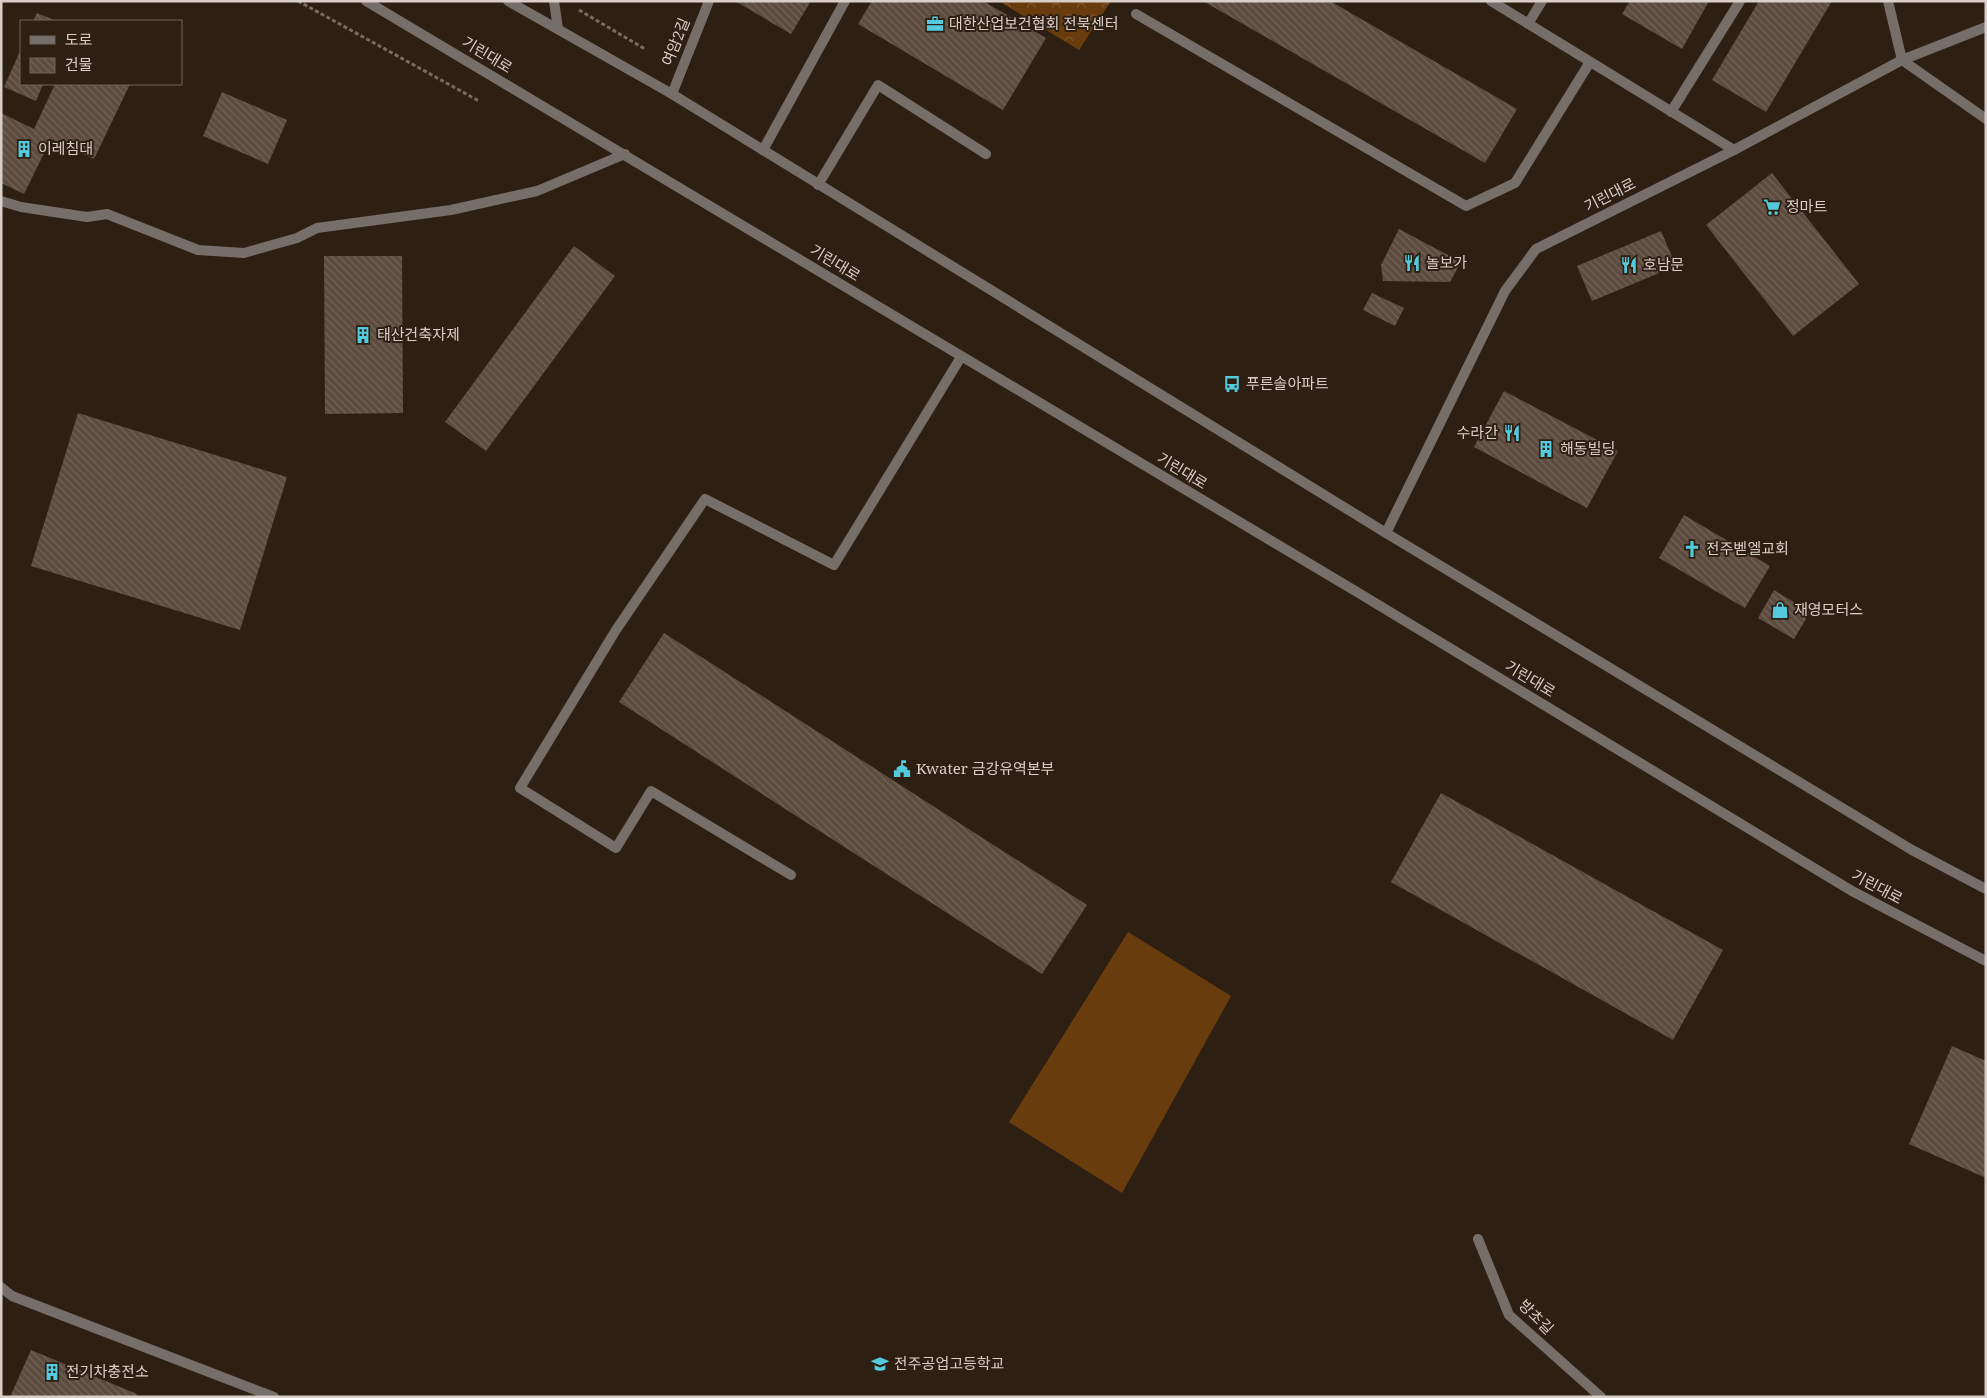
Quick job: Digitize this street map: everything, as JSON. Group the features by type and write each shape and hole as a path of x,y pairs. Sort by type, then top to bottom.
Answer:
{"street":[{"name":"기린대로","path":"366,1 1365,597 1852,891 1986,961"},
{"path":"508,1 672,94 1386,533 1912,850 1986,889"},
{"path":"554,1 558,29"},
{"name":"여암2길","path":"672,94 709,1"},
{"path":"763,150 846,1"},
{"path":"1491,1 1734,150"},
{"path":"1528,24 1542,1"},
{"path":"1671,112 1740,1"},
{"path":"1888,1 1902,60 1986,118"},
{"path":"1136,14 1466,206 1515,183 1590,62"},
{"name":"기린대로","path":"1386,533 1505,291 1536,249 1734,150 1902,60 1986,27"},
{"path":"818,185 878,86 986,154"},
{"path":"1,201 21,207 86,217 107,214 198,250 244,253 297,238 317,228 451,210 537,191 625,154"},
{"path":"791,875 651,792 616,848 520,788 616,630 705,499 834,565 961,357"},
{"name":"방초길","path":"1478,1239 1509,1315 1601,1397"},
{"path":"1,1287 12,1296 274,1397"}],"path":[{"path":"298,1 479,101"},
{"path":"573,6 652,53"}],"green space":[{"path":"999,1 1111,1 1079,50"},
{"path":"1128,932 1231,996 1122,1193 1009,1122"}],"building":[{"path":"735,1 811,1 791,34"},
{"path":"872,1 983,1 1046,38 1003,110 858,24"},
{"path":"1203,1 1330,1 1517,109 1485,163"},
{"path":"1630,1 1709,1 1682,49 1622,14"},
{"path":"1759,1 1832,1 1766,112 1712,80"},
{"path":"37,13 54,20 34,20"},
{"path":"20,51 20,85 43,85 36,101 4,87"},
{"name":"이레침대","path":"55,85 130,85 94,159 51,139 24,194 1,183 1,113 34,129"},
{"path":"222,92 287,120 268,164 203,136"},
{"path":"1772,173 1859,284 1793,336 1706,225"},
{"path":"1399,229 1461,262 1450,282 1383,281 1381,265"},
{"path":"1661,231 1676,266 1592,301 1577,266"},
{"path":"574,246 615,276 486,451 445,422"},
{"name":"태산건축자제","path":"324,256 402,256 403,413 325,414"},
{"path":"1372,293 1404,308 1395,326 1363,310"},
{"name":"해동빌딩","path":"1504,391 1618,451 1587,508 1474,447"},
{"path":"78,413 287,477 240,630 31,566"},
{"path":"1684,515 1770,566 1745,608 1659,558"},
{"path":"1774,590 1810,612 1794,639 1758,618"},
{"path":"664,633 1087,905 1042,974 619,702"},
{"path":"1441,793 1723,950 1673,1040 1391,882"},
{"path":"1952,1046 1986,1061 1986,1178 1909,1144"},
{"name":"전기차충전소","path":"31,1350 137,1394 136,1397 10,1397"}],"place":[{"name":"대한산업보건협회 전북센터","path":"935,24"},
{"name":"이레침대","path":"24,149"},
{"name":"정마트","path":"1772,207"},
{"name":"놀보가","path":"1412,263"},
{"name":"호남문","path":"1629,265"},
{"name":"태산건축자제","path":"363,335"},
{"name":"푸른솔아파트","path":"1232,384"},
{"name":"수라간","path":"1512,433"},
{"name":"해동빌딩","path":"1546,449"},
{"name":"전주벧엘교회","path":"1692,549"},
{"name":"재영모터스","path":"1780,610"},
{"name":"Kwater 금강유역본부","path":"902,769"},
{"name":"전주공업고등학교","path":"880,1364"},
{"name":"전기차충전소","path":"52,1372"}]}
